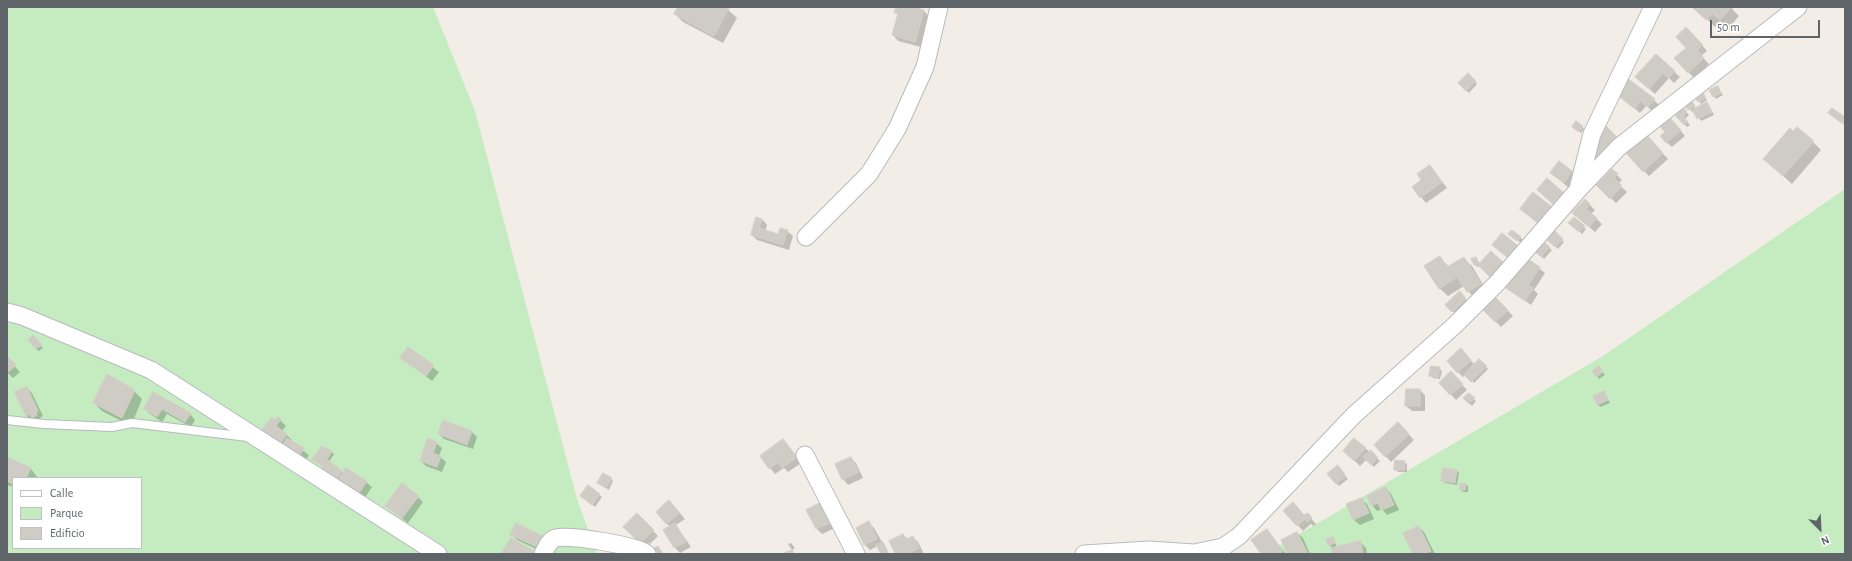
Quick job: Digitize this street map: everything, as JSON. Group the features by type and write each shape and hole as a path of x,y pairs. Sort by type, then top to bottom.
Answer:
{"street":[{"path":"806,237 869,174 897,129 925,67 939,7"},
{"path":"1577,191 1592,134 1653,7"},
{"path":"1084,554 1149,550 1194,553 1224,547 1239,536 1354,415 1466,314 1498,282 1577,191 1619,147 1798,7"},
{"path":"7,312 22,316 151,370 438,554"},
{"path":"805,455 856,554"},
{"path":"543,554 550,542 555,538 565,536 609,543 638,550 647,554"}],"lane":[{"path":"7,420 105,427 132,423 255,437"}],"green space":[{"path":"7,7 433,7 475,111 577,499 597,554 7,554"},
{"path":"1845,189 1845,554 1265,554 1603,356"}],"building":[{"path":"678,7 729,8 714,36 674,14"},
{"path":"896,7 912,7 924,10 915,42 892,35 898,13 894,13"},
{"path":"1731,7 1720,20 1712,13 1706,20 1693,8"},
{"path":"1686,27 1703,45 1697,50 1704,58 1688,73 1674,58 1686,48 1676,37"},
{"path":"1656,54 1675,71 1668,78 1663,73 1649,89 1635,77"},
{"path":"1468,73 1476,81 1466,91 1458,83"},
{"path":"1627,78 1655,99 1648,107 1640,101 1635,109 1615,93"},
{"path":"1718,86 1721,93 1713,97 1709,90"},
{"path":"1701,89 1706,98 1698,102 1693,94"},
{"path":"1690,98 1695,106 1688,110 1683,103"},
{"path":"1679,102 1687,112 1683,116 1688,122 1684,125 1670,110"},
{"path":"1707,102 1712,112 1697,119 1692,110"},
{"path":"1832,108 1845,117 1843,124 1828,113"},
{"path":"1665,112 1681,130 1666,143 1660,136 1665,132 1655,121"},
{"path":"1576,121 1583,126 1579,132 1572,127"},
{"path":"1604,124 1617,137 1595,159 1590,154"},
{"path":"1797,127 1814,141 1783,176 1763,159 1790,128 1793,131"},
{"path":"1646,134 1663,153 1643,172 1626,153"},
{"path":"1559,161 1572,171 1564,183 1550,173"},
{"path":"1430,165 1442,182 1420,198 1412,187 1421,180 1417,174"},
{"path":"1612,169 1618,174 1614,178 1622,186 1610,199 1596,185"},
{"path":"1547,178 1563,192 1553,204 1537,190"},
{"path":"1533,192 1552,207 1539,224 1520,209"},
{"path":"1585,199 1590,204 1586,209 1597,218 1589,227 1572,213"},
{"path":"756,217 762,219 759,228 778,234 780,228 788,230 783,245 751,235"},
{"path":"1574,217 1585,226 1579,232 1568,223"},
{"path":"1512,230 1521,237 1517,241 1508,234"},
{"path":"1555,231 1563,239 1555,247 1547,240"},
{"path":"1502,233 1517,245 1507,257 1492,245"},
{"path":"1543,241 1550,247 1541,257 1534,251"},
{"path":"1491,251 1504,263 1490,277 1478,265"},
{"path":"1440,256 1447,267 1464,257 1481,284 1467,292 1457,277 1439,289 1424,266"},
{"path":"1476,257 1479,263 1474,265 1471,259"},
{"path":"1526,258 1540,267 1528,285 1534,288 1525,301 1506,288"},
{"path":"1460,291 1466,299 1452,312 1445,305"},
{"path":"1493,295 1508,310 1495,322 1480,307"},
{"path":"33,335 42,345 36,349 28,340"},
{"path":"408,347 434,365 426,376 400,358"},
{"path":"1461,348 1471,360 1457,373 1447,361"},
{"path":"7,356 16,365 7,373"},
{"path":"1479,359 1487,366 1471,382 1464,375"},
{"path":"1431,366 1440,367 1438,377 1429,376"},
{"path":"1599,366 1603,372 1596,377 1592,371"},
{"path":"1451,371 1463,384 1450,395 1439,383"},
{"path":"107,374 135,390 122,418 93,403"},
{"path":"27,387 38,411 36,412 37,415 32,418 30,414 26,416 14,392"},
{"path":"1406,389 1420,389 1420,406 1405,406"},
{"path":"1604,391 1608,400 1597,405 1593,396"},
{"path":"153,392 191,413 185,422 162,409 157,417 144,409"},
{"path":"1469,393 1475,398 1469,404 1463,398"},
{"path":"272,417 275,420 278,417 281,419 276,426 287,434 280,444 262,430"},
{"path":"443,420 472,431 467,445 438,434"},
{"path":"1398,422 1409,434 1385,457 1374,445"},
{"path":"287,438 304,448 297,460 280,450"},
{"path":"428,438 437,442 433,453 441,456 437,467 420,461"},
{"path":"1354,438 1366,448 1354,461 1343,451"},
{"path":"783,439 797,457 782,468 778,462 769,469 760,456"},
{"path":"322,446 332,451 323,466 312,460"},
{"path":"1371,450 1378,458 1371,465 1363,457"},
{"path":"7,457 31,468 26,477 12,477 12,484 7,481"},
{"path":"851,457 859,472 842,480 835,464"},
{"path":"328,460 342,471 336,480 321,470"},
{"path":"1395,460 1405,461 1404,470 1394,470"},
{"path":"1338,465 1346,476 1336,484 1327,474"},
{"path":"346,468 367,481 358,495 337,482"},
{"path":"1443,468 1457,470 1455,483 1441,481"},
{"path":"603,473 612,478 606,488 597,483"},
{"path":"402,483 419,496 402,518 385,506"},
{"path":"1460,483 1466,483 1465,490 1460,490"},
{"path":"588,485 600,494 592,505 580,496"},
{"path":"1386,487 1394,505 1381,510 1378,503 1371,506 1367,496"},
{"path":"1362,498 1369,513 1353,520 1346,504"},
{"path":"669,500 680,513 666,524 656,512"},
{"path":"1293,502 1304,515 1308,513 1312,518 1307,522 1305,519 1297,526 1283,511"},
{"path":"820,503 830,523 816,529 806,510"},
{"path":"637,513 654,530 640,543 623,527"},
{"path":"869,521 877,539 864,545 856,528"},
{"path":"516,523 545,537 540,548 510,535"},
{"path":"675,523 686,542 674,548 663,530"},
{"path":"1419,526 1431,551 1424,554 1413,554 1403,533"},
{"path":"1267,529 1283,551 1279,554 1261,554 1251,540"},
{"path":"1297,532 1308,554 1288,554 1281,540"},
{"path":"903,534 906,539 913,536 919,548 911,552 912,554 895,554 889,541"},
{"path":"1333,537 1335,543 1328,546 1326,539"},
{"path":"511,538 537,553 537,554 501,554"},
{"path":"1361,541 1363,554 1333,554 1331,548"},
{"path":"883,542 888,552 881,554 876,545"},
{"path":"649,543 652,549 658,546 663,554 650,554 645,546"},
{"path":"792,550 794,554 782,554"}]}
